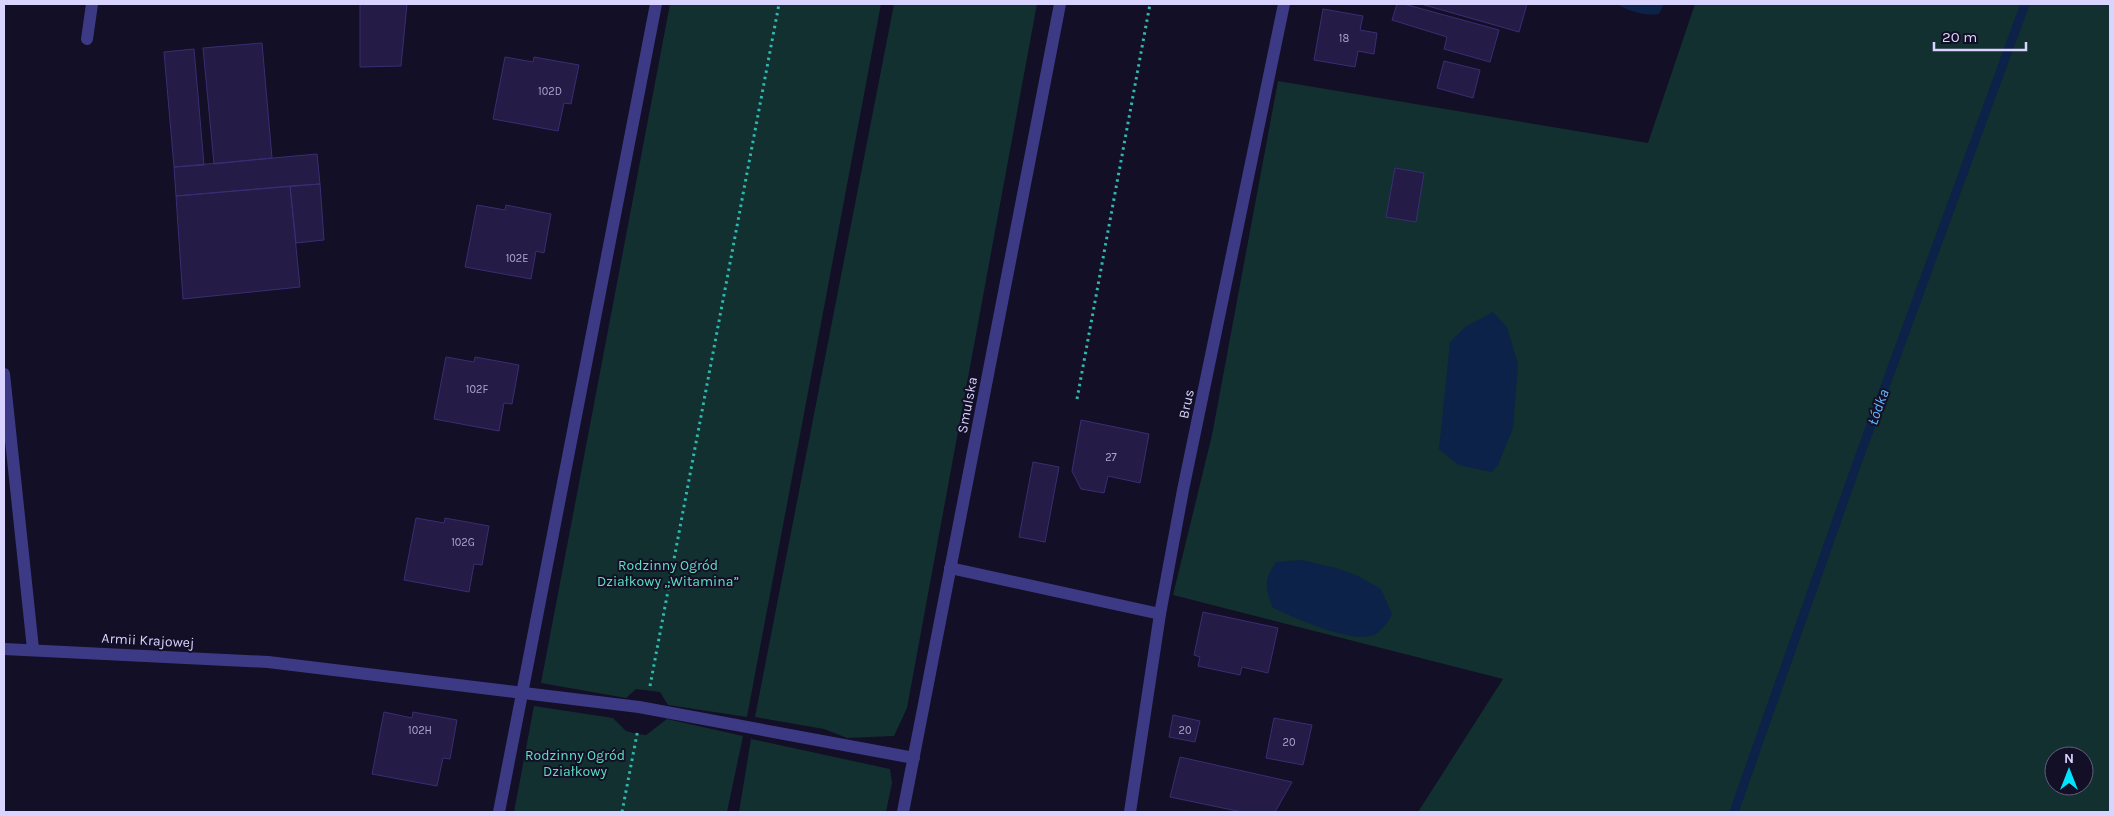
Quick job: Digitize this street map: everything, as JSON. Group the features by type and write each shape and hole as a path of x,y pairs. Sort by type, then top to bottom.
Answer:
{"street":[{"path":"87,39 92,4"},
{"path":"498,812 519,704 523,693 656,4"},
{"name":"Smulska","path":"903,812 1060,4"},
{"name":"Brus","path":"1130,812 1160,614 1183,490 1284,4"},
{"path":"4,374 33,649"},
{"path":"950,568 1160,614"},
{"name":"Armii Krajowej","path":"4,649 268,662 639,708 914,758"}],"path":[{"path":"649,690 779,4"},
{"path":"1077,399 1150,4"},
{"path":"622,812 637,734"}],"green space":[{"name":"Rodzinny Ogród Działkowy „Witamina”","path":"670,4 881,4 747,717 668,705 660,692 636,689 626,698 541,683"},
{"path":"894,4 1037,4 907,708 894,736 847,738 824,729 755,717"},
{"path":"1695,4 2110,4 2110,812 1418,812 1503,679 1173,595 1212,435 1278,81 1648,143"},
{"name":"Rodzinny Ogród Działkowy","path":"534,706 613,718 626,731 637,734 646,735 667,719 743,736 727,812 514,812"},
{"path":"751,739 890,769 892,783 886,812 739,812"}],"water":[{"path":"1619,4 1664,4 1659,14 1644,14 1634,12"},
{"path":"1493,312 1507,327 1518,364 1513,428 1498,465 1492,472 1458,465 1439,449 1450,342 1465,327"},
{"path":"1301,560 1336,568 1358,576 1381,589 1392,614 1384,627 1378,633 1371,636 1349,636 1322,628 1273,608 1268,595 1267,579 1276,562"}],"building":[{"path":"360,4 407,4 401,66 360,67"},
{"path":"1397,4 1404,4 1499,30 1490,62 1444,49 1447,37 1392,20"},
{"path":"1421,4 1527,4 1519,32"},
{"path":"1323,9 1363,16 1360,30 1377,33 1374,54 1358,51 1355,67 1314,60"},
{"path":"262,43 272,158 214,164 203,48"},
{"path":"194,49 204,165 174,167 164,52"},
{"path":"505,57 533,62 534,57 579,65 571,104 564,103 558,131 493,119"},
{"path":"1444,61 1480,70 1473,98 1437,88"},
{"path":"317,154 320,184 176,196 174,167"},
{"path":"1395,168 1424,173 1416,222 1386,217"},
{"path":"320,184 324,240 296,243 290,186"},
{"path":"290,186 300,287 183,299 176,196"},
{"path":"477,205 505,210 506,205 551,214 544,253 536,251 531,279 465,267"},
{"path":"446,357 474,362 475,357 519,365 512,404 504,403 499,431 434,419"},
{"path":"1081,420 1149,434 1140,483 1108,476 1104,493 1081,489 1072,471"},
{"path":"1033,462 1059,467 1045,542 1019,537"},
{"path":"416,518 444,523 445,518 489,526 482,565 474,564 469,592 404,580"},
{"path":"1203,612 1278,628 1268,673 1242,667 1240,675 1198,666 1200,657 1194,655"},
{"path":"384,712 412,718 413,712 457,720 450,759 443,758 437,786 372,774"},
{"path":"1173,715 1200,721 1195,742 1169,737"},
{"path":"1274,718 1312,725 1303,765 1266,758"},
{"path":"1180,757 1292,782 1275,812 1242,812 1170,797"}],"waterway":[{"name":"Łódka","path":"1734,812 1856,466 2025,4"}]}
